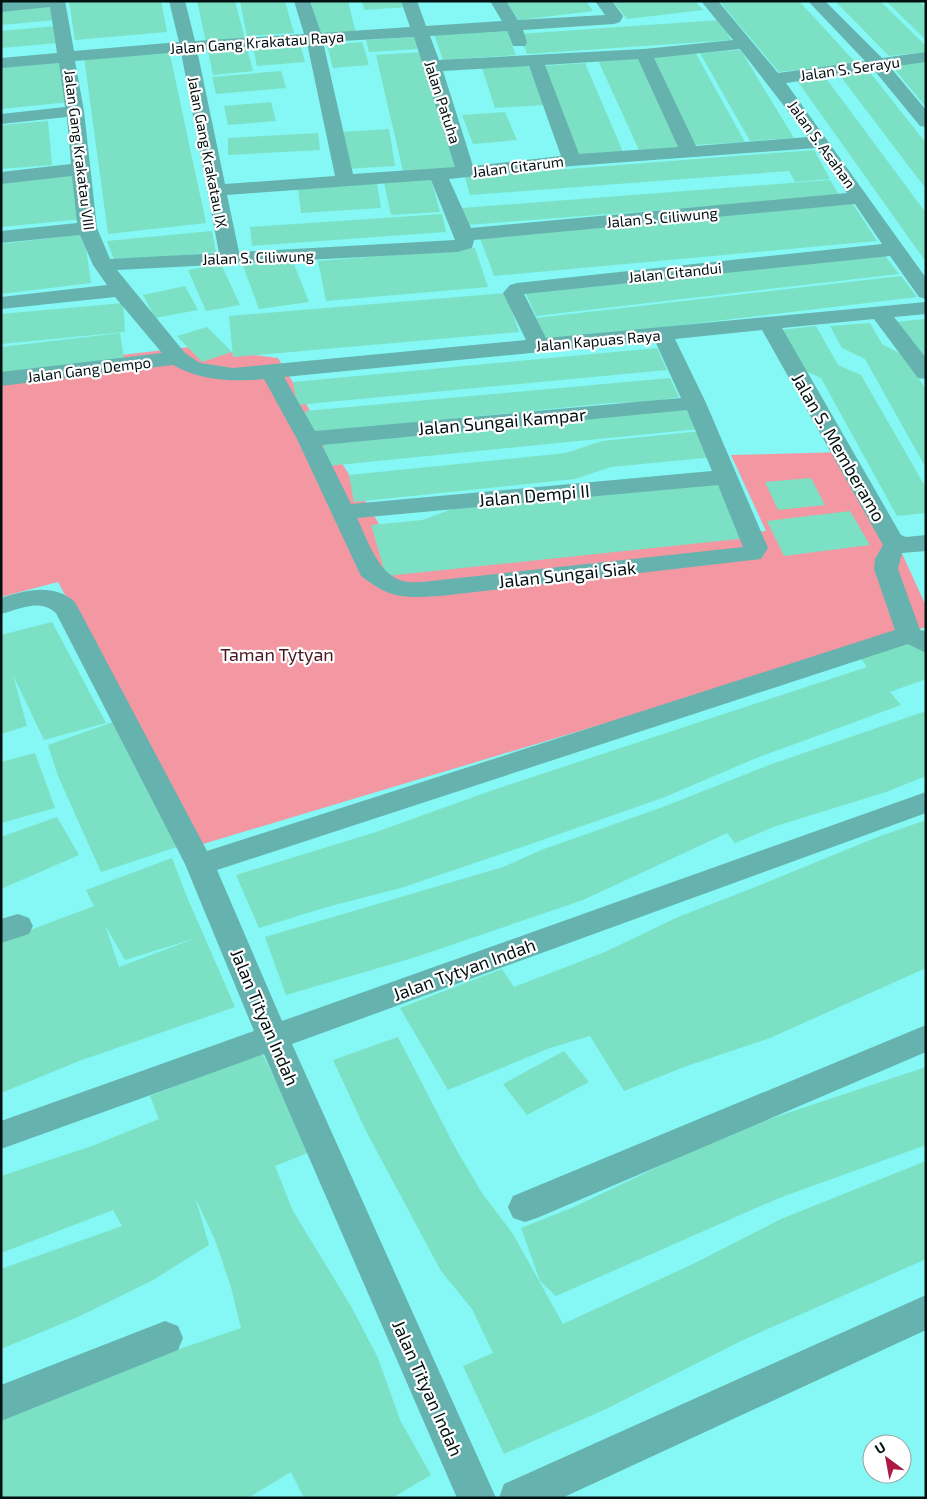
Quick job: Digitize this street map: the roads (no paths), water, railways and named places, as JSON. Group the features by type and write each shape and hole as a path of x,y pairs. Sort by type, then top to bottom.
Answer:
{"street":[{"name":"Jalan Gang Krakatau IX","path":"176,1 188,46 215,190 230,257"},
{"path":"302,1 314,38 345,180"},
{"name":"Jalan Patuha","path":"409,1 418,32 433,66 466,172"},
{"path":"498,1 514,26 530,60 572,160"},
{"name":"Jalan Gang Krakatau Raya","path":"1,63 188,46 614,19 615,16 603,1"},
{"name":"Jalan S. Asahan","path":"709,1 774,79 821,142 926,293"},
{"path":"816,1 878,64 926,122"},
{"path":"1,7 57,2"},
{"name":"Jalan Gang Krakatau VIII","path":"57,2 68,57 87,228 103,265 120,290 177,358 194,368 209,373 233,375 271,372"},
{"path":"433,66 644,54 745,44"},
{"path":"644,54 674,122 690,152"},
{"name":"Jalan S. Serayu","path":"774,79 926,57"},
{"path":"1,119 75,111"},
{"name":"Jalan Citarum","path":"215,190 466,172 572,160 821,142"},
{"path":"1,178 81,169"},
{"path":"438,174 464,235"},
{"name":"Jalan S. Ciliwung","path":"103,265 457,246 465,244 464,235 860,198"},
{"path":"1,237 87,228"},
{"name":"Jalan Citandui","path":"539,345 513,293 516,290 896,249"},
{"path":"1,302 120,290"},
{"name":"Jalan Kapuas Raya","path":"271,372 926,308"},
{"path":"879,312 926,373"},
{"name":"Jalan S. Memberamo","path":"768,323 896,544"},
{"name":"Jalan Sungai Siak","path":"271,372 308,439 370,570 389,585 408,590 440,588 752,554 756,548 695,403 662,334"},
{"name":"Jalan Gang Dempo","path":"1,380 177,358"},
{"name":"Jalan Sungai Kampar","path":"308,439 695,403"},
{"name":"Jalan Dempi II","path":"343,512 726,477"},
{"path":"200,864 913,632 885,568 888,556 896,544 926,543"},
{"name":"Jalan Tityan Indah","path":"1,606 44,596 55,598 66,608 200,864 273,1038 477,1498"},
{"name":"Jalan Tytyan Indah","path":"1,1135 926,802"},
{"path":"525,1207 926,1038"},
{"path":"518,1498 926,1312"},
{"path":"1,1403 165,1338"}],"park label":[{"name":"Taman Tytyan","path":"277,654"}]}
